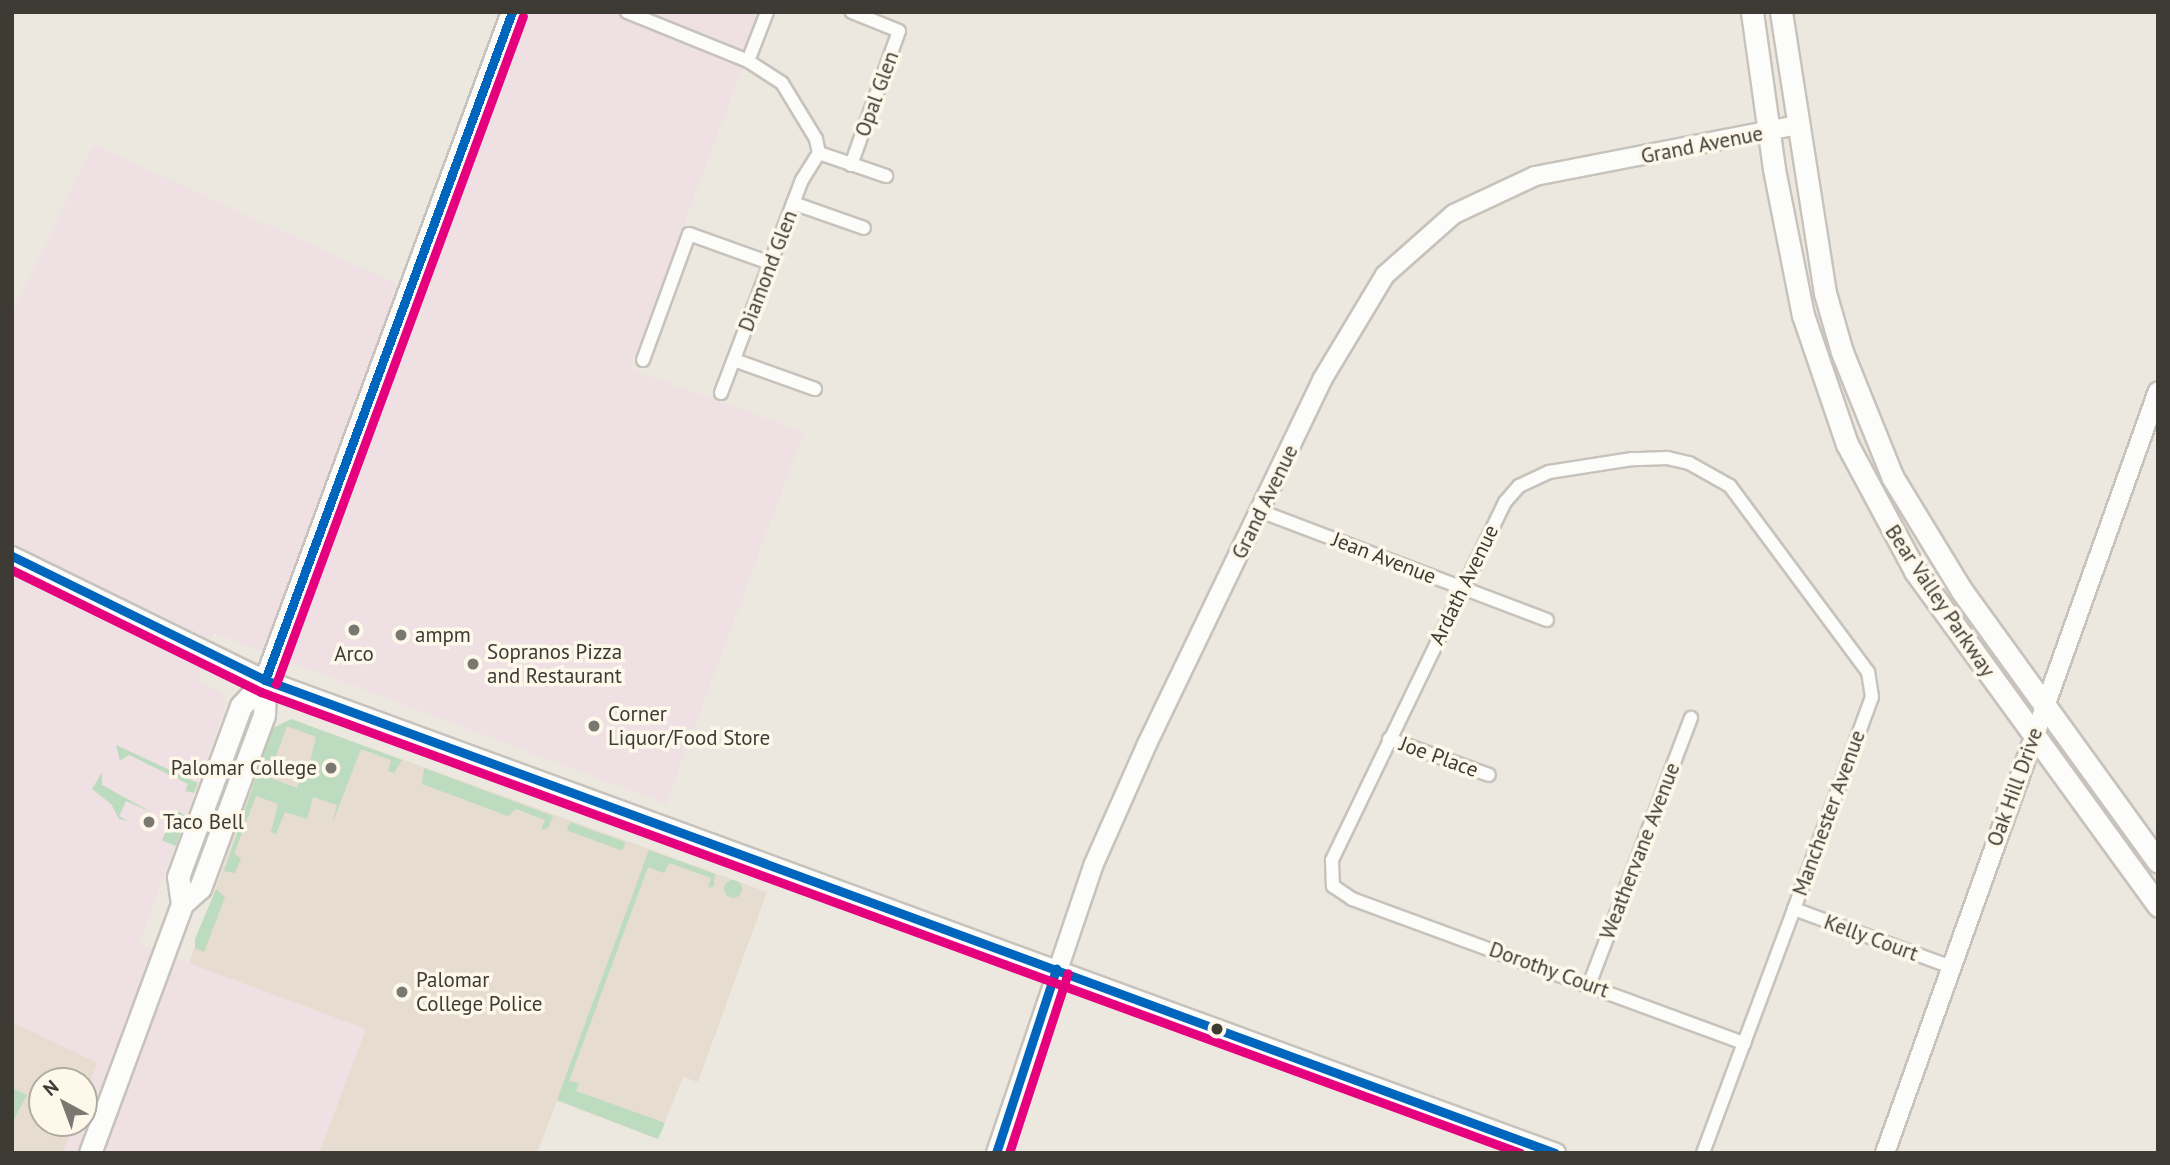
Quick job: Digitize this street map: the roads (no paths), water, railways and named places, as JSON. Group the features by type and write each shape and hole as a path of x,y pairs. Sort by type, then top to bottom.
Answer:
{"main road":[{"path":"90,1153 183,904 178,877 237,717 265,680 512,12"},
{"name":"Bear Valley Parkway","path":"1752,12 1769,132 1803,315 1847,444 1915,571 2158,906"},
{"name":"Bear Valley Parkway","path":"1781,12 1825,293 1868,421 1893,478 1926,535 2045,707 2158,862"}],"street":[{"path":"627,12 748,61 782,83 816,139 819,153 886,176"},
{"path":"748,61 767,12"},
{"name":"Opal Glen","path":"851,165 900,31 852,12"},
{"name":"Grand Avenue","path":"996,1153 1093,866 1151,735 1343,340 1385,275 1424,236 1487,196 1535,176 1797,125"},
{"name":"Diamond Glen","path":"721,393 810,161 819,153"},
{"path":"793,203 864,228"},
{"path":"643,360 690,234 770,263"},
{"path":"734,360 815,389"},
{"name":"Oak Hill Drive","path":"1885,1153 1948,966 2152,423 2158,391"},
{"name":"Ardath Avenue","path":"1352,899 1333,886 1332,860 1505,502 1519,486 1549,472 1632,459 1667,458 1689,463 1730,486 1742,500"},
{"name":"Manchester Avenue","path":"1703,1153 1872,697 1868,672 1742,500"},
{"name":"Jean Avenue","path":"1260,511 1547,620"},
{"path":"12,556 265,680 1556,1153"},
{"name":"Weathervane Avenue","path":"1589,985 1691,718"},
{"name":"Joe Place","path":"1389,739 1489,775"},
{"name":"Dorothy Court","path":"1352,899 1744,1043"},
{"name":"Kelly Court","path":"1794,909 1948,966"}],"place":[{"name":"Arco","path":"354,630"},
{"name":"ampm","path":"401,635"},
{"name":"Sopranos Pizza and Restaurant","path":"473,664"},
{"name":"Corner Liquor/Food Store","path":"594,726"},
{"name":"Palomar College","path":"331,768"},
{"name":"Taco Bell","path":"149,822"},
{"name":"Palomar College Police","path":"402,992"}]}
